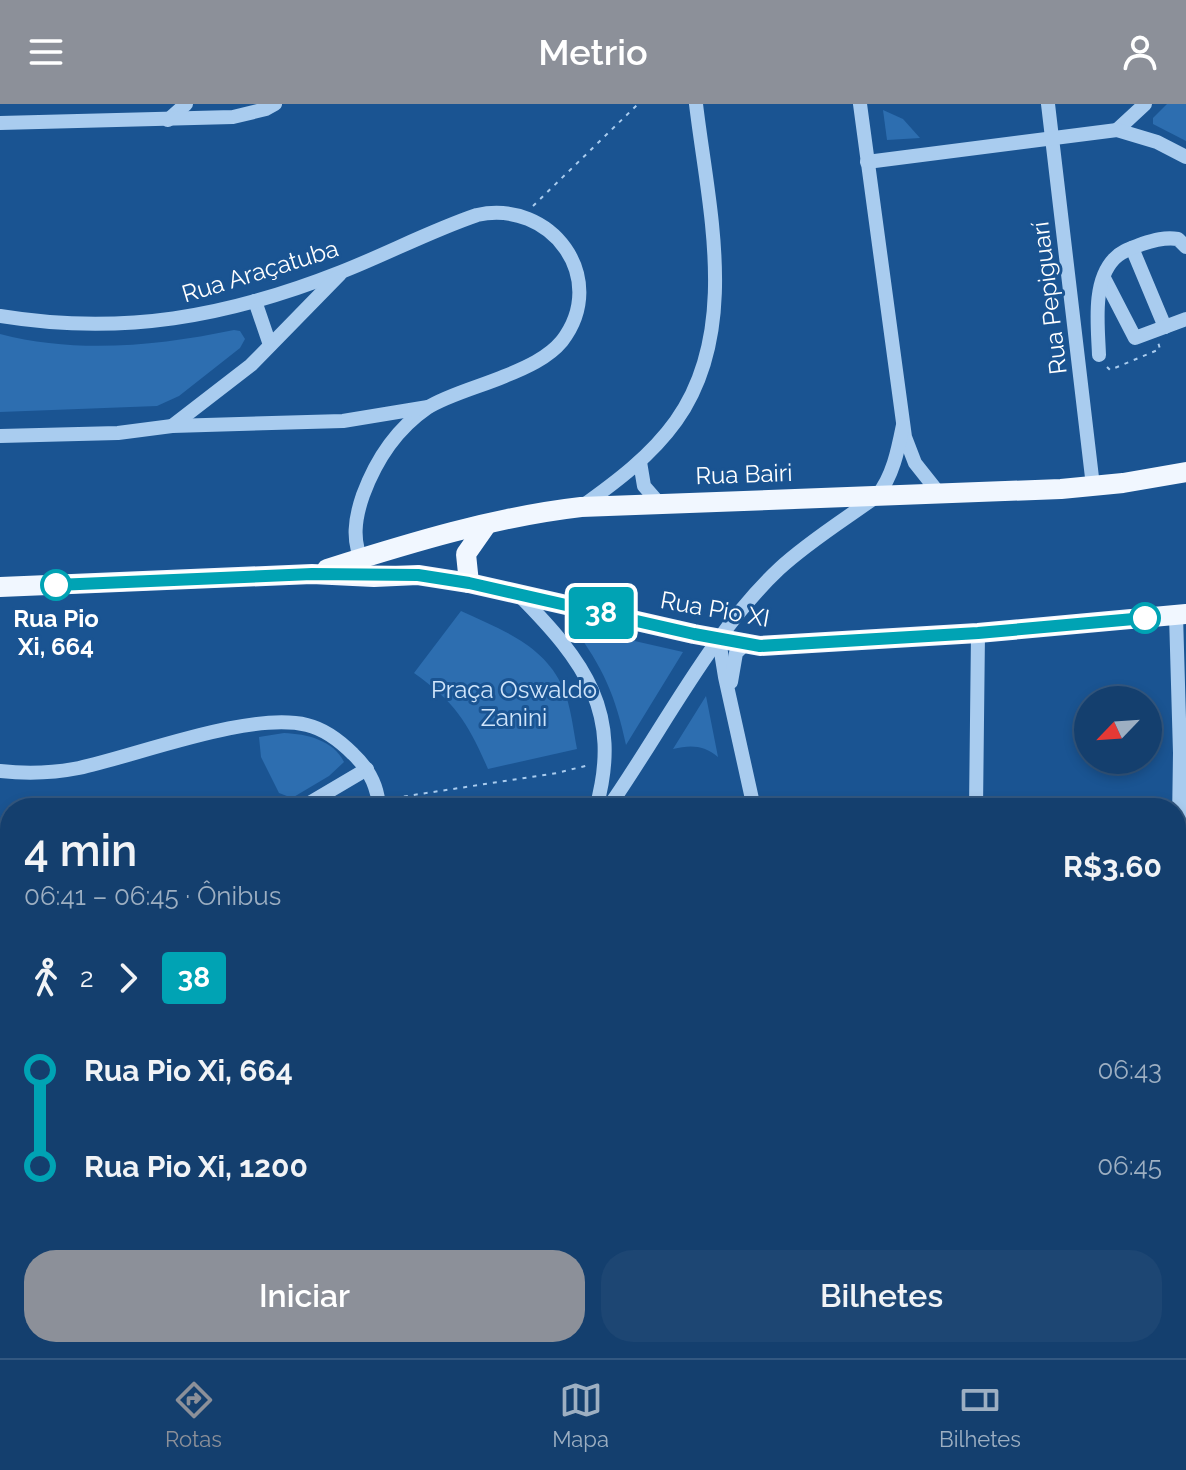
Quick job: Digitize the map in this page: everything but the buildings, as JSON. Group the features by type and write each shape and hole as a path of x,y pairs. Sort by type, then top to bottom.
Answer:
{"main road":[{"name":"Rua Bairi","path":"312,574 438,534 538,512 658,502 1093,486 1186,472"},
{"path":"469,583 466,554 487,524"},
{"name":"Rua Pio XI","path":"0,587 312,574 374,577 418,575 517,593 744,645 780,646 1181,615"}],"street":[{"path":"168,120 186,104"},
{"path":"0,123 233,117 251,114 275,104"},
{"path":"581,507 640,462 676,422 704,366 711,340 715,270 696,104"},
{"path":"860,104 903,425 915,463 938,492"},
{"name":"Rua Pepiguarí","path":"1048,104 1093,486"},
{"path":"1117,130 1145,104"},
{"path":"867,162 1117,130 1157,142 1186,157"},
{"name":"Rua Araçatuba","path":"0,316 93,326 140,324 186,317 255,301 342,272 477,215 505,211 523,216"},
{"path":"0,436 118,433 172,426 343,421 428,407 535,362 553,350 568,331 578,299 575,270 569,253 555,234 523,216"},
{"path":"1099,355 1098,311 1104,278 1114,259 1132,248 1167,238 1178,239 1186,247"},
{"path":"1132,248 1165,327"},
{"path":"172,426 251,365 342,272"},
{"path":"1104,278 1135,338 1186,319"},
{"path":"255,301 270,345"},
{"path":"374,577 370,549 365,543 356,514 376,463 387,445 428,407"},
{"path":"615,798 719,640 779,570 877,496 890,476 903,425"},
{"path":"640,462 644,486 658,502"},
{"path":"517,593 576,658 594,693 603,728 605,761 598,798"},
{"path":"1180,798 1181,615"},
{"path":"976,798 978,633"},
{"path":"719,640 752,798"},
{"path":"729,695 736,653 744,645"},
{"path":"0,771 39,773 78,768 238,728 273,723 307,725 323,731 349,750 367,769 376,798"},
{"path":"318,798 367,769"}],"path":[{"path":"523,216 638,104"},
{"path":"413,798 557,773 605,761"}],"green space":[{"path":"1167,104 1186,104 1186,141 1153,124 1153,118"},
{"path":"883,110 903,119 920,138 887,140"},
{"path":"240,331 245,339 240,348 179,396 157,406 0,412 0,334 58,344 117,346"},
{"name":"Praça Oswaldo Zanini","path":"461,611 520,640 545,660 566,695 577,749 488,769 474,739 451,704 414,673"},
{"path":"573,627 683,652 626,745 607,683"},
{"path":"706,696 718,757 697,747 673,749"},
{"path":"284,733 326,743 344,762 329,776 292,798 279,793 261,757 259,737"}],"bus line":[{"name":"38","path":"56,585 312,574 374,577 418,575 452,579 744,645 760,646 978,633 1145,618"}],"place":[{"name":"Rua Pio Xi, 664","path":"56,585"}]}
